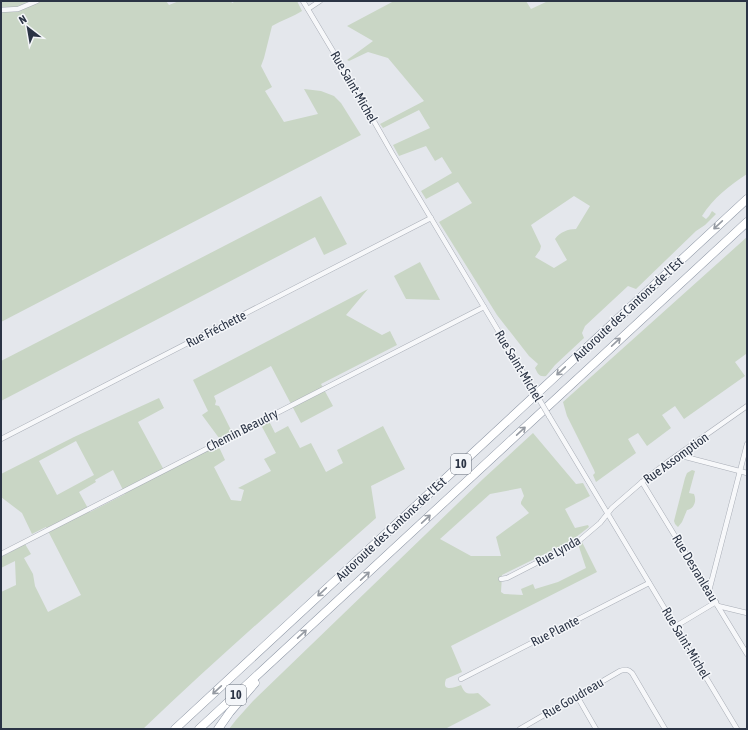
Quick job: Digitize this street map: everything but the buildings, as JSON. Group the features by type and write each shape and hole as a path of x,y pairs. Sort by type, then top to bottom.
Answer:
{"highway":[{"name":"Autoroute des Cantons-de-l'Est","path":"175,729 747,199"},
{"name":"Autoroute des Cantons-de-l'Est","path":"199,729 747,222"},
{"path":"218,729 230,712 273,661"}],"street":[{"path":"1,10 18,9 37,1"},
{"name":"Rue Saint-Michel","path":"303,1 484,307 737,729"},
{"path":"308,9 320,1"},
{"name":"Rue Fréchette","path":"1,439 431,218"},
{"name":"Chemin Beaudry","path":"1,554 484,307"},
{"name":"Rue Assomption","path":"608,513 642,482 747,406"},
{"path":"709,591 747,444"},
{"path":"678,455 747,473"},
{"name":"Rue Desranleau","path":"642,482 747,654"},
{"name":"Rue Lynda","path":"501,579 573,544 590,532 608,513"},
{"name":"Rue Plante","path":"461,679 649,583"},
{"path":"676,626 717,604 747,613"},
{"name":"Rue Goudreau","path":"520,729 620,671 627,670 632,673 665,729"},
{"path":"577,696 596,729"}],"green space":[{"path":"1,1 166,1 169,5 179,1 231,1 232,3 236,1 297,1 302,11 272,26 261,66 272,87 265,91 284,122 318,114 304,89 321,91 334,96 341,103 361,135 1,322"},
{"path":"394,1 526,1 531,9 548,1 747,1 747,174 728,187 706,209 702,216 706,219 712,211 716,214 705,225 696,231 636,289 628,286 585,326 582,333 584,338 555,365 546,376 540,375 535,368 538,364 529,356 497,315 439,222 472,203 458,182 426,199 421,191 452,173 442,157 435,161 426,146 399,156 393,145 430,128 419,110 383,128 380,124 424,101 388,58 368,52 349,61 347,60 373,41 347,26","holes":["574,196 590,206 576,229 564,231 555,239 567,260 554,268 535,257 541,246 531,225"]},
{"path":"321,196 347,244 324,255 315,237 1,401 1,361"},
{"path":"747,237 747,355 746,354 735,362 745,376 684,419 675,406 662,415 671,428 647,446 638,433 628,439 636,453 596,482 593,475 595,473 594,470 567,416 563,402"},
{"path":"420,262 440,300 406,299 394,276"},
{"path":"368,289 346,315 382,335 390,331 397,345 321,384 333,406 301,423 271,366 214,396 216,401 215,405 219,406 232,432 219,438 202,415 208,411 193,380"},
{"path":"159,398 164,408 138,422 165,472 218,445 225,460 214,467 231,500 241,501 244,490 238,488 271,471 264,459 276,453 261,425 269,421 275,433 288,426 300,448 311,443 326,472 343,463 337,450 383,426 405,469 371,486 376,518 143,729 1,729 1,592 16,585 15,561 1,568 1,557 25,544 31,554 24,558 33,574 35,586 48,612 81,595 46,527 32,534 22,513 1,497 1,474 74,437","holes":["76,441 94,475 57,495 39,461","113,470 125,494 90,512 79,492 96,482 95,480"]},
{"path":"533,433 576,484 583,483 590,496 565,509 575,528 588,525 589,527 571,541 502,575 501,592 504,594 523,595 521,589 533,584 535,589 558,582 586,568 578,544 582,542 597,572 451,646 462,672 446,679 445,686 449,688 461,685 464,691 469,694 478,693 491,705 445,729 229,729 253,701 483,479","holes":["521,488 524,496 521,504 529,513 496,537 501,556 471,556 440,539 490,494"]},
{"path":"692,470 695,471 689,493 694,494 695,502 691,508 687,510 678,527 674,521 685,478 687,473"}]}
